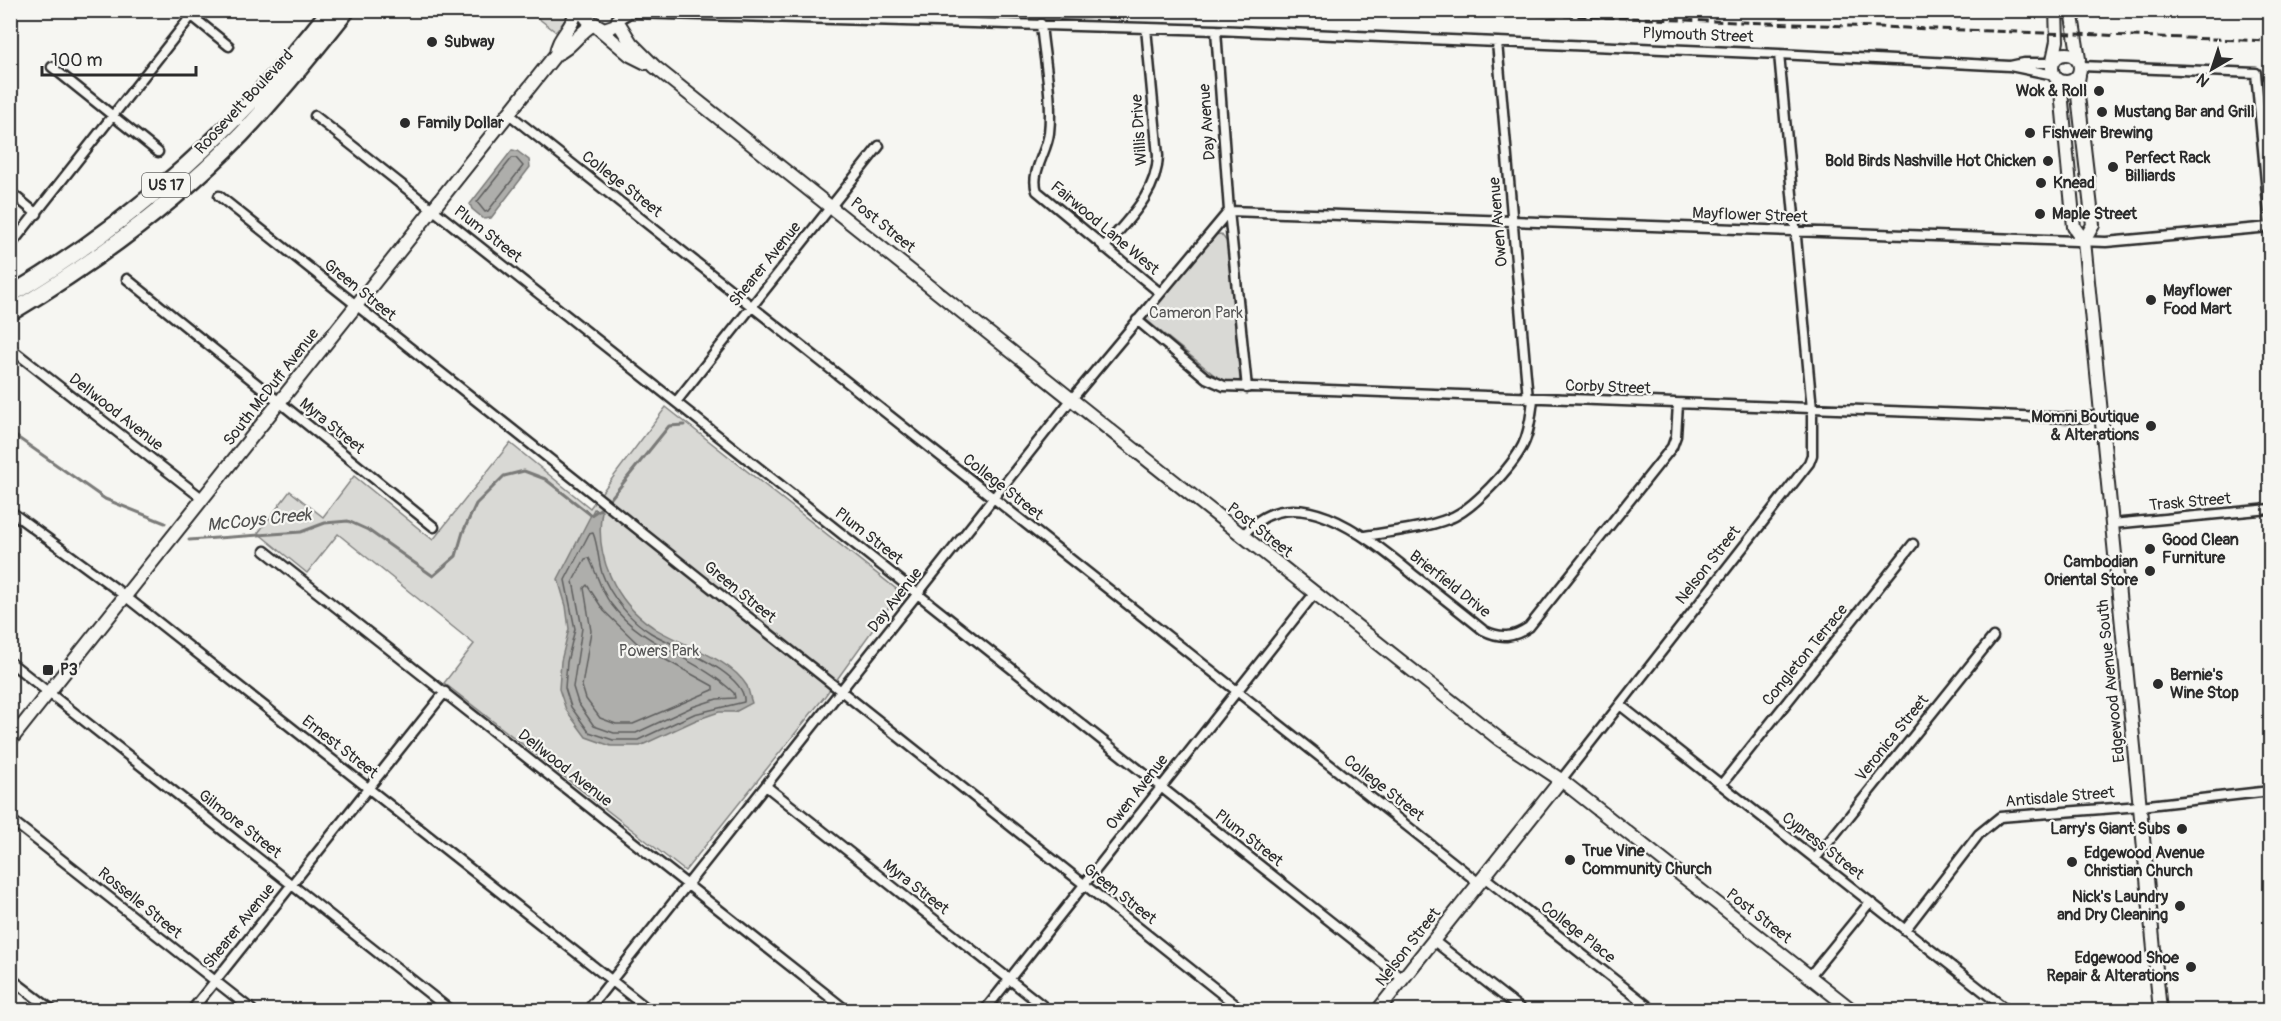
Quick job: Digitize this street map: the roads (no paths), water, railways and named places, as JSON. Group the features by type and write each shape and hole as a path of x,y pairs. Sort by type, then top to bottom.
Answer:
{"highway":[{"name":"Roosevelt Boulevard","path":"10,295 100,237 189,165 265,89 330,10"},
{"name":"Roosevelt Boulevard","path":"10,313 101,254 177,194 266,107 347,10"}],"main road":[{"name":"Post Street","path":"578,10 630,55 656,68"},
{"name":"South McDuff Avenue","path":"10,741 556,54 557,44 569,29 578,10"},
{"name":"Edgewood Avenue South","path":"2055,10 2057,41 2055,70 2074,227 2085,240"},
{"name":"Edgewood Avenue South","path":"2071,10 2079,67 2078,87 2093,225 2085,240 2160,1011"},
{"name":"Post Street","path":"623,15 631,43 656,68 832,205 1314,594 1499,739 1561,780 1852,1011"},
{"path":"595,25 609,29 623,15"},
{"name":"South McDuff Avenue","path":"556,54 565,51 577,35 595,25"},
{"path":"2064,55 2079,67 2068,82 2055,70 2064,55"},
{"name":"Nelson Street","path":"1378,1011 1561,780"}],"street":[{"path":"10,246 194,13 229,46"},
{"name":"Plymouth Street","path":"623,15 1216,30 2010,66 2024,63 2055,70"},
{"name":"Fairwood Lane West","path":"1041,24 1050,121 1048,145 1035,178 1035,185 1044,199 1159,292"},
{"name":"Willis Drive","path":"1104,248 1149,193 1157,174 1158,156 1146,28"},
{"name":"Day Avenue","path":"1216,30 1229,211 1247,388"},
{"name":"Owen Avenue","path":"1365,536 1434,523 1469,508 1483,495 1523,446 1528,433 1530,399 1497,42"},
{"name":"Nelson Street","path":"1561,780 1809,463 1812,455 1812,409 1779,54"},
{"path":"52,67 158,152"},
{"path":"2079,67 2256,72 2271,226"},
{"name":"College Street","path":"509,114 1235,690 1481,880"},
{"name":"Plum Street","path":"315,116 1403,980"},
{"name":"Shearer Avenue","path":"676,402 879,146"},
{"path":"10,192 37,214"},
{"name":"Green Street","path":"219,196 1242,1011"},
{"name":"Day Avenue","path":"588,1011 1071,400 1229,211"},
{"name":"Mayflower Street","path":"1229,211 2106,242 2271,226"},
{"name":"Myra Street","path":"127,279 434,527"},
{"name":"Corby Street","path":"1137,320 1206,378 1224,386 1812,409 2102,417"},
{"name":"Dellwood Avenue","path":"10,348 203,499"},
{"name":"Brierfield Drive","path":"1242,537 1258,520 1274,512 1321,514 1365,536 1483,630 1507,637 1519,634 1529,627 1672,447 1676,436 1677,404"},
{"name":"Trask Street","path":"2112,524 2271,509"},
{"name":"Ernest Street","path":"10,511 126,596 649,1011"},
{"name":"Congleton Terrace","path":"1721,785 1913,544"},
{"name":"Dellwood Avenue","path":"265,550 846,1011"},
{"name":"Owen Avenue","path":"985,1011 1235,690 1314,594"},
{"name":"Veronica Street","path":"1815,859 1993,637"},
{"name":"Gilmore Street","path":"10,662 450,1011"},
{"name":"Shearer Avenue","path":"192,1011 445,692"},
{"name":"Cypress Street","path":"1620,705 2007,1011"},
{"name":"Myra Street","path":"766,786 1048,1011"},
{"name":"Antisdale Street","path":"1905,930 1979,834 2000,817 2019,813 2140,806 2271,791"},
{"name":"Rosselle Street","path":"10,819 252,1011"},
{"name":"College Place","path":"1481,880 1653,1011"},
{"path":"1809,977 1870,902"},
{"path":"1434,941 1522,1011"},
{"path":"10,978 51,1011"}],"water":[{"path":"512,150 529,160 530,167 491,218 484,219 472,209 470,204"},
{"path":"594,509 602,511 601,544 610,576 628,605 640,617 664,634 729,667 747,686 752,703 735,712 719,712 696,720 640,746 611,746 586,737 566,710 559,689 561,661 569,629 566,606 558,579"}],"waterway":[{"name":"McCoys Creek","path":"611,498 669,426 684,425"},
{"name":"McCoys Creek","path":"10,435 14,435 105,499 165,523"},
{"name":"McCoys Creek","path":"189,540 301,532 325,523 348,521 368,530 433,576 456,556 463,532 476,504 504,476 524,471 545,479 591,515 603,507"}],"railway":[{"path":"1402,10 2270,41"}],"place":[{"name":"Subway","path":"432,42"},
{"name":"Wok & Roll","path":"2099,91"},
{"name":"Mustang Bar and Grill","path":"2102,112"},
{"name":"Family Dollar","path":"405,123"},
{"name":"Fishweir Brewing","path":"2030,133"},
{"name":"Bold Birds Nashville Hot Chicken","path":"2048,161"},
{"name":"Perfect Rack Billiards","path":"2113,167"},
{"name":"Knead","path":"2041,183"},
{"name":"Maple Street","path":"2040,214"},
{"name":"Mayflower Food Mart","path":"2151,300"},
{"name":"Momni Boutique & Alterations","path":"2151,426"},
{"name":"Good Clean Furniture","path":"2150,549"},
{"name":"Cambodian Oriental Store","path":"2150,571"},
{"name":"P3","path":"48,670"},
{"name":"Bernie's Wine Stop","path":"2158,684"},
{"name":"Larry's Giant Subs","path":"2182,829"},
{"name":"True Vine Community Church","path":"1570,860"},
{"name":"Edgewood Avenue Christian Church","path":"2072,862"},
{"name":"Nick's Laundry and Dry Cleaning","path":"2180,906"},
{"name":"Edgewood Shoe Repair & Alterations","path":"2191,967"}],"park label":[{"name":"Cameron Park","path":"1196,313"},
{"name":"Powers Park","path":"659,651"}]}
